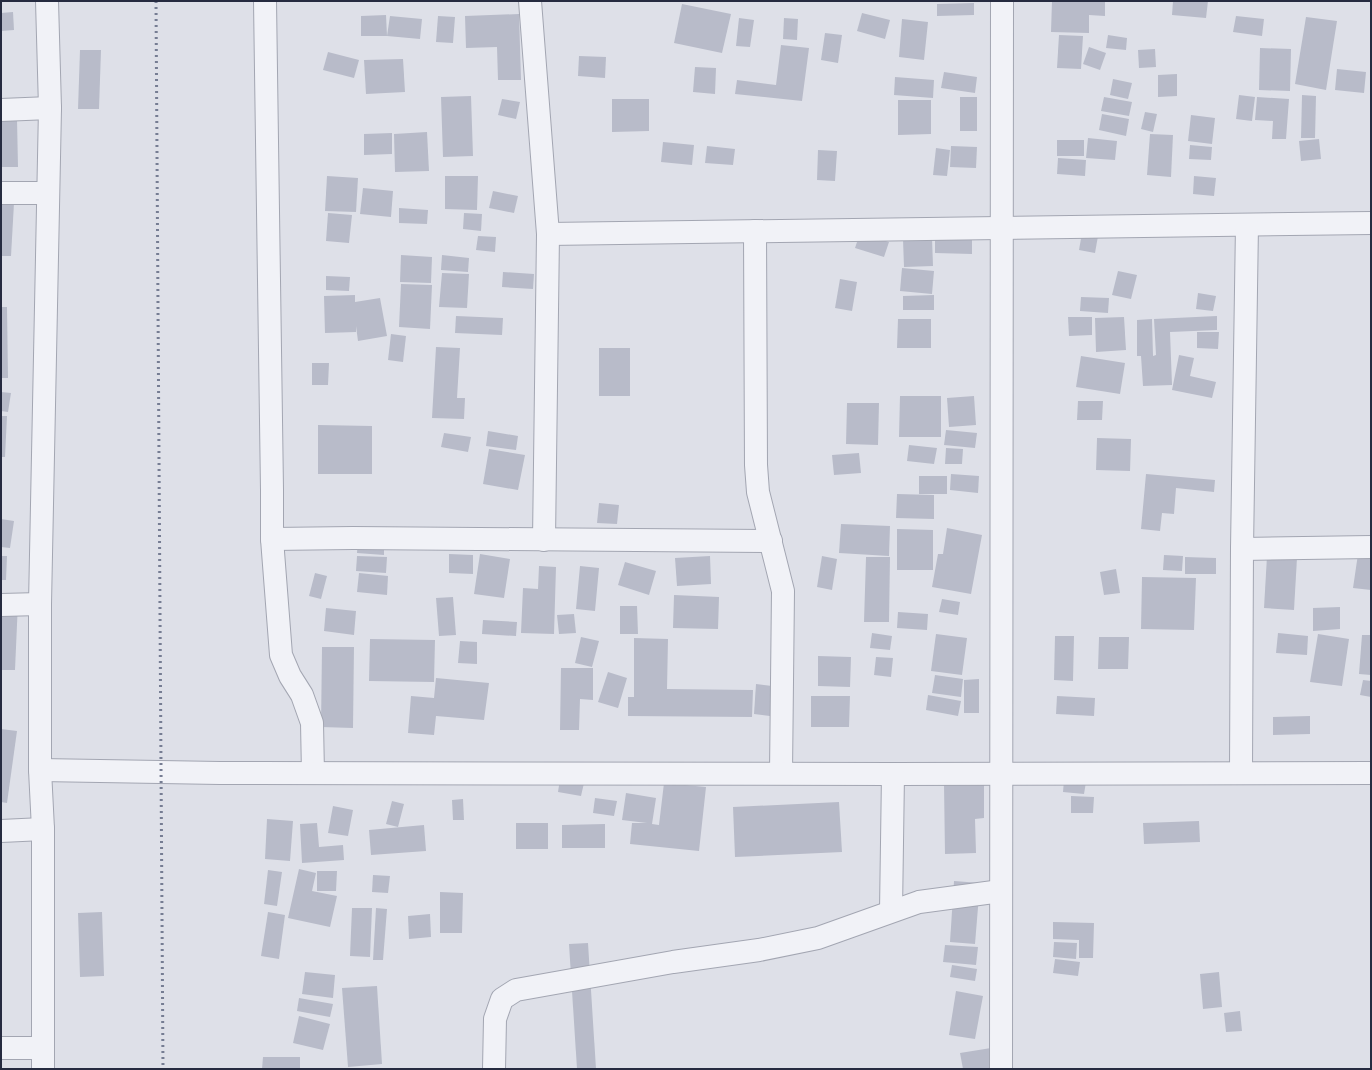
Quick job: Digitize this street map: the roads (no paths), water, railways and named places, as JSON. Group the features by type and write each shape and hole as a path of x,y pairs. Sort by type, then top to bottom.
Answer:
{"street":[{"path":"1,1048 42,1058 43,829 40,770 40,604 50,108 47,1"},
{"path":"265,1 272,539 281,655 290,676 302,695 312,723 313,773"},
{"path":"530,1 548,234 544,540"},
{"path":"1001,1069 1002,1"},
{"path":"1,110 50,108"},
{"path":"1,193 48,193"},
{"path":"548,234 1371,223"},
{"path":"1241,773 1242,549 1247,225"},
{"path":"755,231 756,465 758,492 783,591 780,773"},
{"path":"272,539 353,538 771,541"},
{"path":"1242,549 1371,547"},
{"path":"1,605 40,604"},
{"path":"40,770 313,773 893,774 1371,772"},
{"path":"891,911 893,774"},
{"path":"1,831 43,829"},
{"path":"494,1069 495,1019 502,999 516,990 673,962 758,950 818,938 919,902 1001,891"}],"railway":[{"path":"156,1 163,1069"}]}
